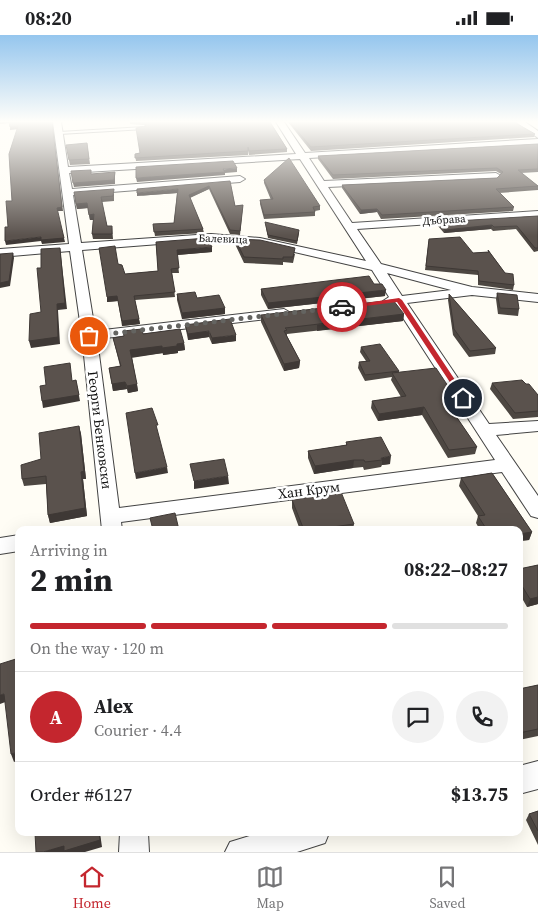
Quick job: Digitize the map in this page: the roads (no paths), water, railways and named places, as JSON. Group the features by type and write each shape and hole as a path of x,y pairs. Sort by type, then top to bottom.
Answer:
{"street":[{"name":"Георги Бенковски","path":"63,160 89,336 108,526"},
{"path":"65,170 222,160"},
{"path":"307,160 538,511"},
{"path":"322,184 496,176"},
{"path":"68,192 240,179"},
{"name":"Дъбрава","path":"350,226 538,214"},
{"name":"Балевица","path":"0,253 228,237 260,241 472,291"},
{"path":"380,302 472,291 538,298"},
{"path":"89,336 302,311"},
{"path":"485,430 538,427"},
{"name":"Хан Крум","path":"108,526 507,465"},
{"path":"0,547 15,544"},
{"path":"523,779 538,775"},
{"path":"134,836 134,852"},
{"path":"240,852 303,836"}]}
